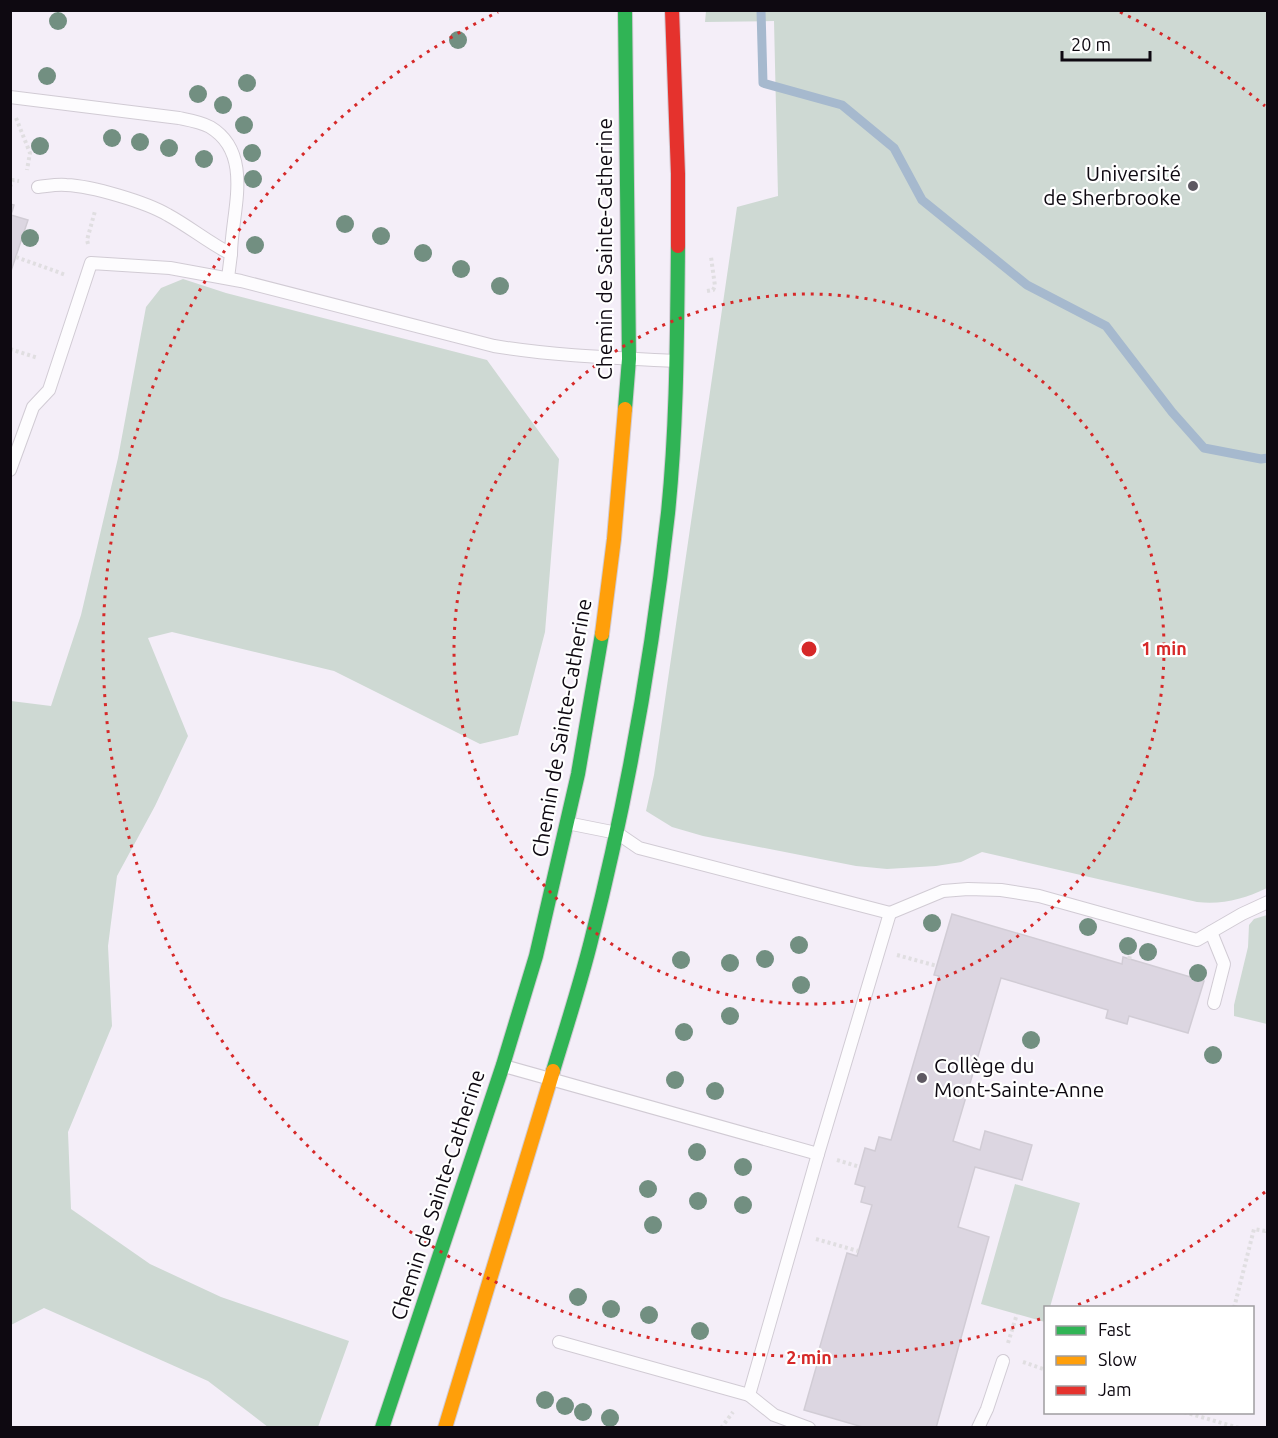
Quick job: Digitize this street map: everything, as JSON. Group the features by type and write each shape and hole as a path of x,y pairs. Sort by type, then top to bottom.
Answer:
{"main road":[{"name":"Chemin de Sainte-Catherine","path":"382,1428 503,1065 536,956 567,823 587,723 609,585 619,494 629,359 625,10"},
{"path":"445,1428 591,942 617,833 642,702 659,587 670,479 677,361 678,183 672,10"}],"lane":[{"path":"12,103 157,114 199,122 209,127 232,153 237,173 238,193 228,278"},
{"path":"38,187 55,184 76,186 142,204 167,214 231,254"},
{"path":"10,470 33,407 49,390 91,263 170,268 228,278 494,346 542,354 677,361"},
{"path":"567,823 617,833 639,848 890,913 943,891 1001,890 1039,896 1197,940 1268,902"},
{"path":"749,1395 890,913"},
{"path":"1211,932 1224,964 1214,1003"},
{"path":"503,1065 818,1154"},
{"path":"559,1342 749,1395 774,1415 802,1426"},
{"path":"978,1428 1003,1361"}],"path":[{"path":"12,103 30,153 30,161"},
{"path":"87,240 94,212"},
{"path":"16,257 68,275"},
{"path":"10,349 41,359"},
{"path":"1129,959 1137,935"},
{"path":"879,950 937,966"},
{"path":"838,1160 860,1167"},
{"path":"1235,1306 1254,1229 1265,1231 1268,1229"},
{"path":"796,1233 858,1251"},
{"path":"1003,1361 1017,1314"},
{"path":"1205,1415 1239,1428"}],"shaded area":[{"path":"706,11 1267,11 1267,888 1233,900 1215,903 1197,902 982,852 961,862 936,866 887,869 856,866 703,836 672,827 646,811 654,775 737,207 778,196 774,21 705,22"},
{"path":"183,279 226,293 487,360 559,459 545,632 518,735 480,744 334,671 172,632 148,638 188,736 155,806 117,876 108,946 112,1026 68,1132 71,1209 150,1264 221,1297 349,1341 318,1427 268,1427 208,1381 44,1308 11,1325 11,701 51,706 81,615 118,458 146,307 161,288"},
{"path":"1268,915 1267,1024 1234,1016 1234,1005 1248,947 1249,925 1254,919"},
{"path":"1015,1184 1080,1203 1050,1306 1044,1306 1044,1322 981,1304"}],"building":[{"path":"10,204 14,205 11,215 28,220 10,274"},
{"path":"952,914 1122,964 1123,957 1204,981 1188,1033 1129,1016 1127,1024 1106,1018 1108,1010 1001,978 953,1141 980,1150 985,1131 1032,1145 1022,1180 975,1167 958,1227 989,1237 936,1428 866,1428 804,1410 847,1253 857,1256 872,1205 861,1202 865,1187 855,1184 865,1148 875,1151 879,1137 891,1140 939,976 934,975"}],"waterway":[{"path":"761,10 763,83 842,105 894,148 922,200 1027,285 1106,326 1172,412 1204,448 1261,459 1268,458"}],"traffic: fast":[{"path":"625,10 629,359 625,409"},
{"path":"553,1071 587,957 604,888 627,782 646,675 668,513 673,447 678,246"},
{"path":"382,1428 503,1065 536,956 578,774 602,634"}],"traffic: slow":[{"path":"602,634 614,539 625,409"},
{"path":"445,1428 553,1071"}],"traffic: jam":[{"path":"672,10 678,174 678,246"}],"place":[{"name":"Université de Sherbrooke","path":"1193,186"},
{"name":"Collège du Mont-Sainte-Anne","path":"922,1078"}]}
